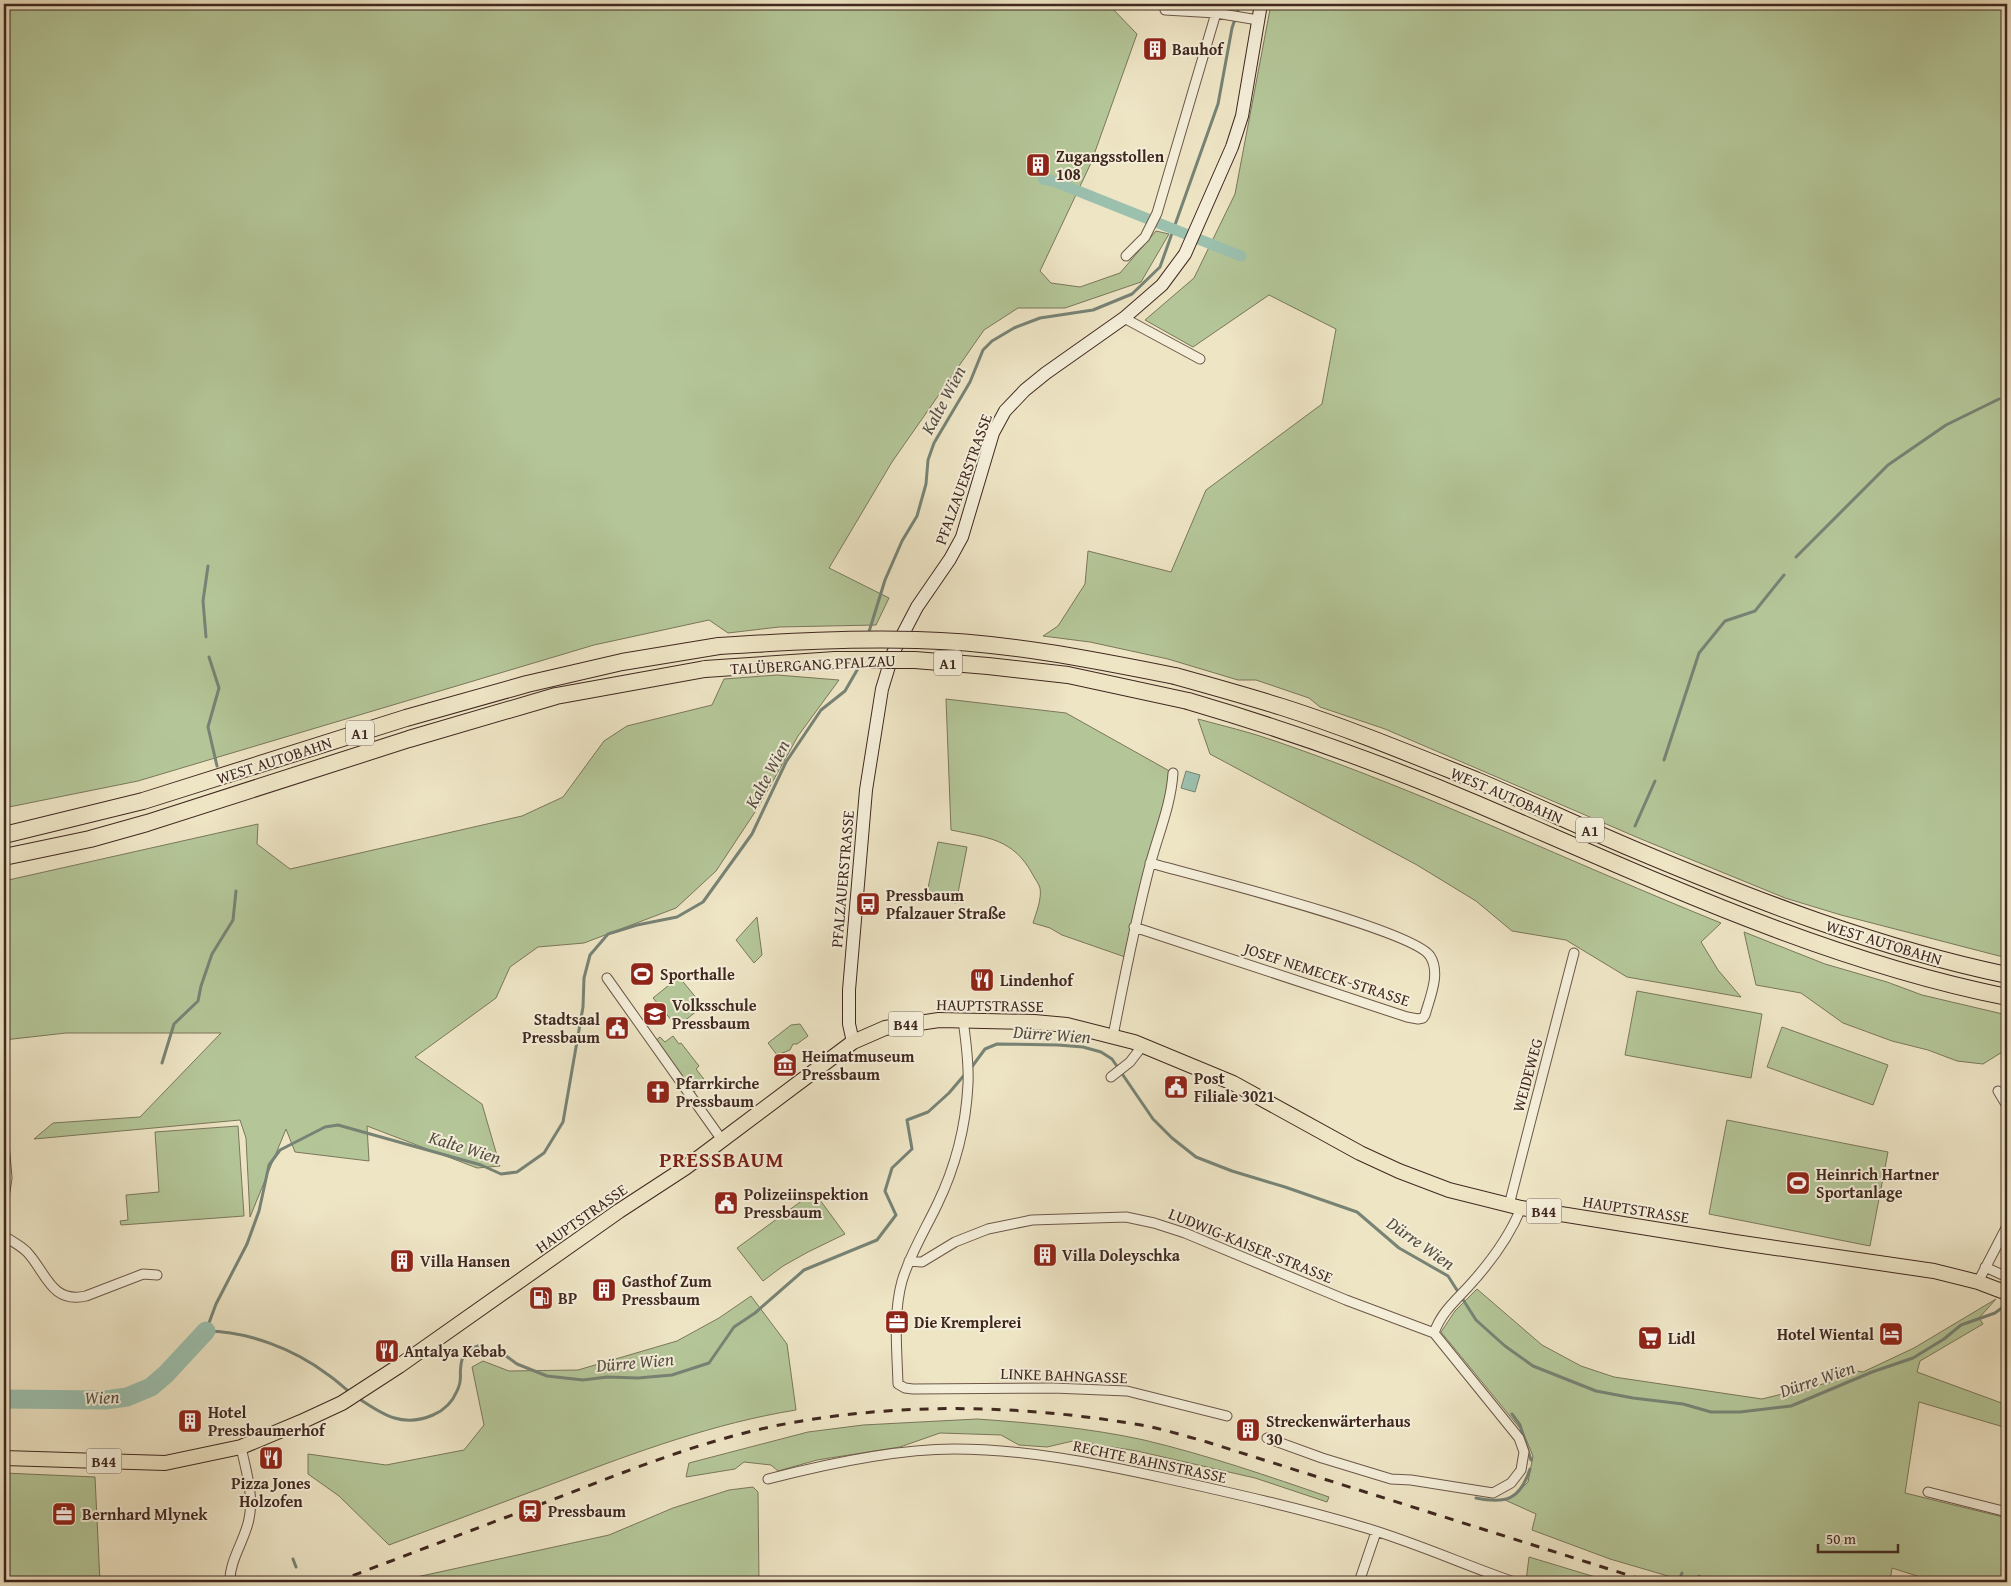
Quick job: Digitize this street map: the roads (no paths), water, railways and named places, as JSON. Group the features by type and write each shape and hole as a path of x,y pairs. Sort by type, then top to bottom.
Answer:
{"highway":[{"name":"TALÜBERGANG PFALZAU","path":"720,646 837,639 918,640 990,645 1074,655 1176,676"},
{"name":"WEST AUTOBAHN","path":"4,835 143,801 406,718 526,684 622,662 720,646"},
{"name":"TALÜBERGANG PFALZAU","path":"705,670 835,660 915,660 1068,675 1188,701"},
{"name":"WEST AUTOBAHN","path":"4,857 90,839 147,823 391,744 556,696 705,670"},
{"name":"WEST AUTOBAHN","path":"1176,676 1283,707 1381,742 1634,849 1800,915 1896,948 2007,975"},
{"name":"WEST AUTOBAHN","path":"1188,701 1276,727 1377,763 1623,868 1830,949 1922,978 2007,997"}],"main road":[{"name":"HAUPTSTRASSE","path":"4,1458 165,1462 241,1447 342,1403 619,1211 686,1168 853,1042 872,1032 893,1026 939,1020 1034,1022 1067,1025 1143,1045 1233,1082 1360,1153 1449,1190 1515,1206 1735,1242 1934,1271 1978,1282 2006,1292"}],"street":[{"name":"PFALZAUERSTRASSE","path":"853,1042 849,1024 849,990 866,790 882,689 893,653 917,607 950,559 962,537 994,433 1005,411 1025,390 1046,373 1124,318 1162,285 1186,254 1205,213 1242,116 1252,18 1261,4"},
{"path":"1164,10 1219,13 1252,18"},
{"path":"1126,256 1145,237 1157,213 1219,13"},
{"path":"1124,318 1200,359"},
{"path":"1113,1036 1134,927 1150,863 1172,792 1173,773"},
{"name":"JOSEF NEMECEK-STRASSE","path":"1134,927 1407,1017 1418,1019 1423,1018 1425,1014 1435,974 1435,965 1431,957 1422,948 1361,923 1150,863"},
{"name":"WEIDEWEG","path":"1515,1206 1574,953"},
{"path":"608,978 722,1140"},
{"path":"910,1261 937,1206 952,1169 961,1136 968,1084 968,1059 963,1020"},
{"path":"1111,1077 1130,1062 1143,1045"},
{"path":"1998,1091 2007,1106"},
{"path":"4,1143 7,1178 4,1198"},
{"path":"1267,1438 1390,1484 1410,1480 1493,1493 1511,1483 1521,1470 1524,1452 1519,1438 1434,1333 1443,1313 1468,1286 1513,1229 1515,1206"},
{"name":"LUDWIG-KAISER-STRASSE","path":"910,1261 922,1262 955,1242 998,1226 1032,1220 1126,1217 1154,1223 1185,1233 1346,1300 1434,1333"},
{"path":"1978,1282 2007,1226"},
{"path":"4,1236 27,1252 56,1290 66,1297 86,1296 143,1274 156,1275"},
{"name":"LINKE BAHNGASSE","path":"910,1261 902,1281 898,1302 898,1384 905,1388 1127,1390 1227,1416"},
{"path":"1985,1267 2007,1277"},
{"path":"230,1582 233,1564 249,1520 252,1498 241,1447"},
{"name":"RECHTE BAHNSTRASSE","path":"768,1479 817,1467 900,1453 954,1449 1041,1454 1120,1468 1254,1498 1376,1532 1514,1582"},
{"path":"1928,1492 2007,1512"},
{"path":"1359,1582 1376,1532"}],"waterway":[{"name":"Kalte Wien","path":"868,635 885,580 902,541 917,516 926,484 928,460 934,443 970,382 983,350 992,341 1014,328 1040,318 1093,310 1132,294 1160,267 1218,104 1232,28 1240,4"},
{"path":"1043,179 1053,181 1241,256"},
{"path":"1796,557 1888,465 1946,425 1999,399"},
{"path":"206,637 203,601 208,566"},
{"path":"1664,760 1699,653 1725,621 1755,611 1784,575"},
{"path":"209,657 219,688 208,727 217,766"},
{"name":"Kalte Wien","path":"351,1393 314,1365 285,1349 238,1334 206,1331 216,1304 247,1244 259,1211 269,1165 280,1150 325,1127 338,1125 481,1165 501,1174 517,1172 544,1153 563,1122 583,1007 584,978 590,955 608,934 637,925 677,917 703,902 752,834 786,762 821,710 845,691 860,665"},
{"path":"1635,826 1655,781"},
{"path":"162,1063 174,1024 198,1001 212,954 233,920 236,891"},
{"name":"Dürre Wien","path":"971,1068 985,1049 997,1044 1058,1045 1083,1047 1101,1052 1112,1059 1153,1119 1172,1138 1196,1157 1232,1171 1357,1212 1399,1248 1448,1276 1476,1320 1505,1346 1533,1366 1596,1391 1683,1404 1711,1412 1740,1412 1791,1406 1872,1372 1913,1358 1944,1339 1961,1325 1995,1313 2007,1304"},
{"name":"Dürre Wien","path":"358,1398 376,1410 394,1418 412,1420 433,1415 448,1406 453,1399 460,1383 461,1363 466,1351 478,1346 506,1356 517,1364 547,1376 583,1380 607,1377 638,1378 672,1375 709,1363 734,1327 755,1313 804,1270 877,1240 896,1215 885,1191 892,1168 912,1149 907,1120 928,1112 949,1093 966,1073"},
{"name":"Wien","path":"4,1399 106,1400 127,1397 151,1387 166,1374 206,1331"},
{"path":"1512,1414 1520,1425 1531,1460"},
{"path":"1476,1498 1504,1500 1510,1497 1522,1487 1530,1469"},
{"path":"293,1559 296,1567"},
{"path":"1678,1582 1682,1573"}],"railway":[{"path":"336,1582 652,1462 711,1442 802,1421 886,1411 929,1409 1014,1410 1141,1425 1207,1442 1650,1582"}],"place":[{"name":"Bauhof","path":"1155,49"},
{"name":"Zugangsstollen 108","path":"1038,165"},
{"name":"Pressbaum Pfalzauer Straße","path":"868,904"},
{"name":"Sporthalle","path":"642,974"},
{"name":"Lindenhof","path":"982,980"},
{"name":"Volksschule Pressbaum","path":"655,1014"},
{"name":"Stadtsaal Pressbaum","path":"617,1028"},
{"name":"Heimatmuseum Pressbaum","path":"785,1065"},
{"name":"Post Filiale 3021","path":"1176,1087"},
{"name":"Pfarrkirche Pressbaum","path":"658,1092"},
{"name":"Heinrich Hartner Sportanlage","path":"1798,1183"},
{"name":"Polizeiinspektion Pressbaum","path":"726,1203"},
{"name":"Villa Doleyschka","path":"1045,1255"},
{"name":"Villa Hansen","path":"402,1261"},
{"name":"Gasthof Zum Pressbaum","path":"604,1290"},
{"name":"BP","path":"541,1298"},
{"name":"Die Kremplerei","path":"897,1322"},
{"name":"Hotel Wiental","path":"1891,1334"},
{"name":"Lidl","path":"1650,1338"},
{"name":"Antalya Kebab","path":"387,1351"},
{"name":"Hotel Pressbaumerhof","path":"190,1421"},
{"name":"Streckenwärterhaus 30","path":"1248,1430"},
{"name":"Pizza Jones Holzofen","path":"271,1458"},
{"name":"Pressbaum","path":"530,1511"},
{"name":"Bernhard Mlynek","path":"64,1514"}],"district":[{"name":"PRESSBAUM","path":"722,1159"}]}
